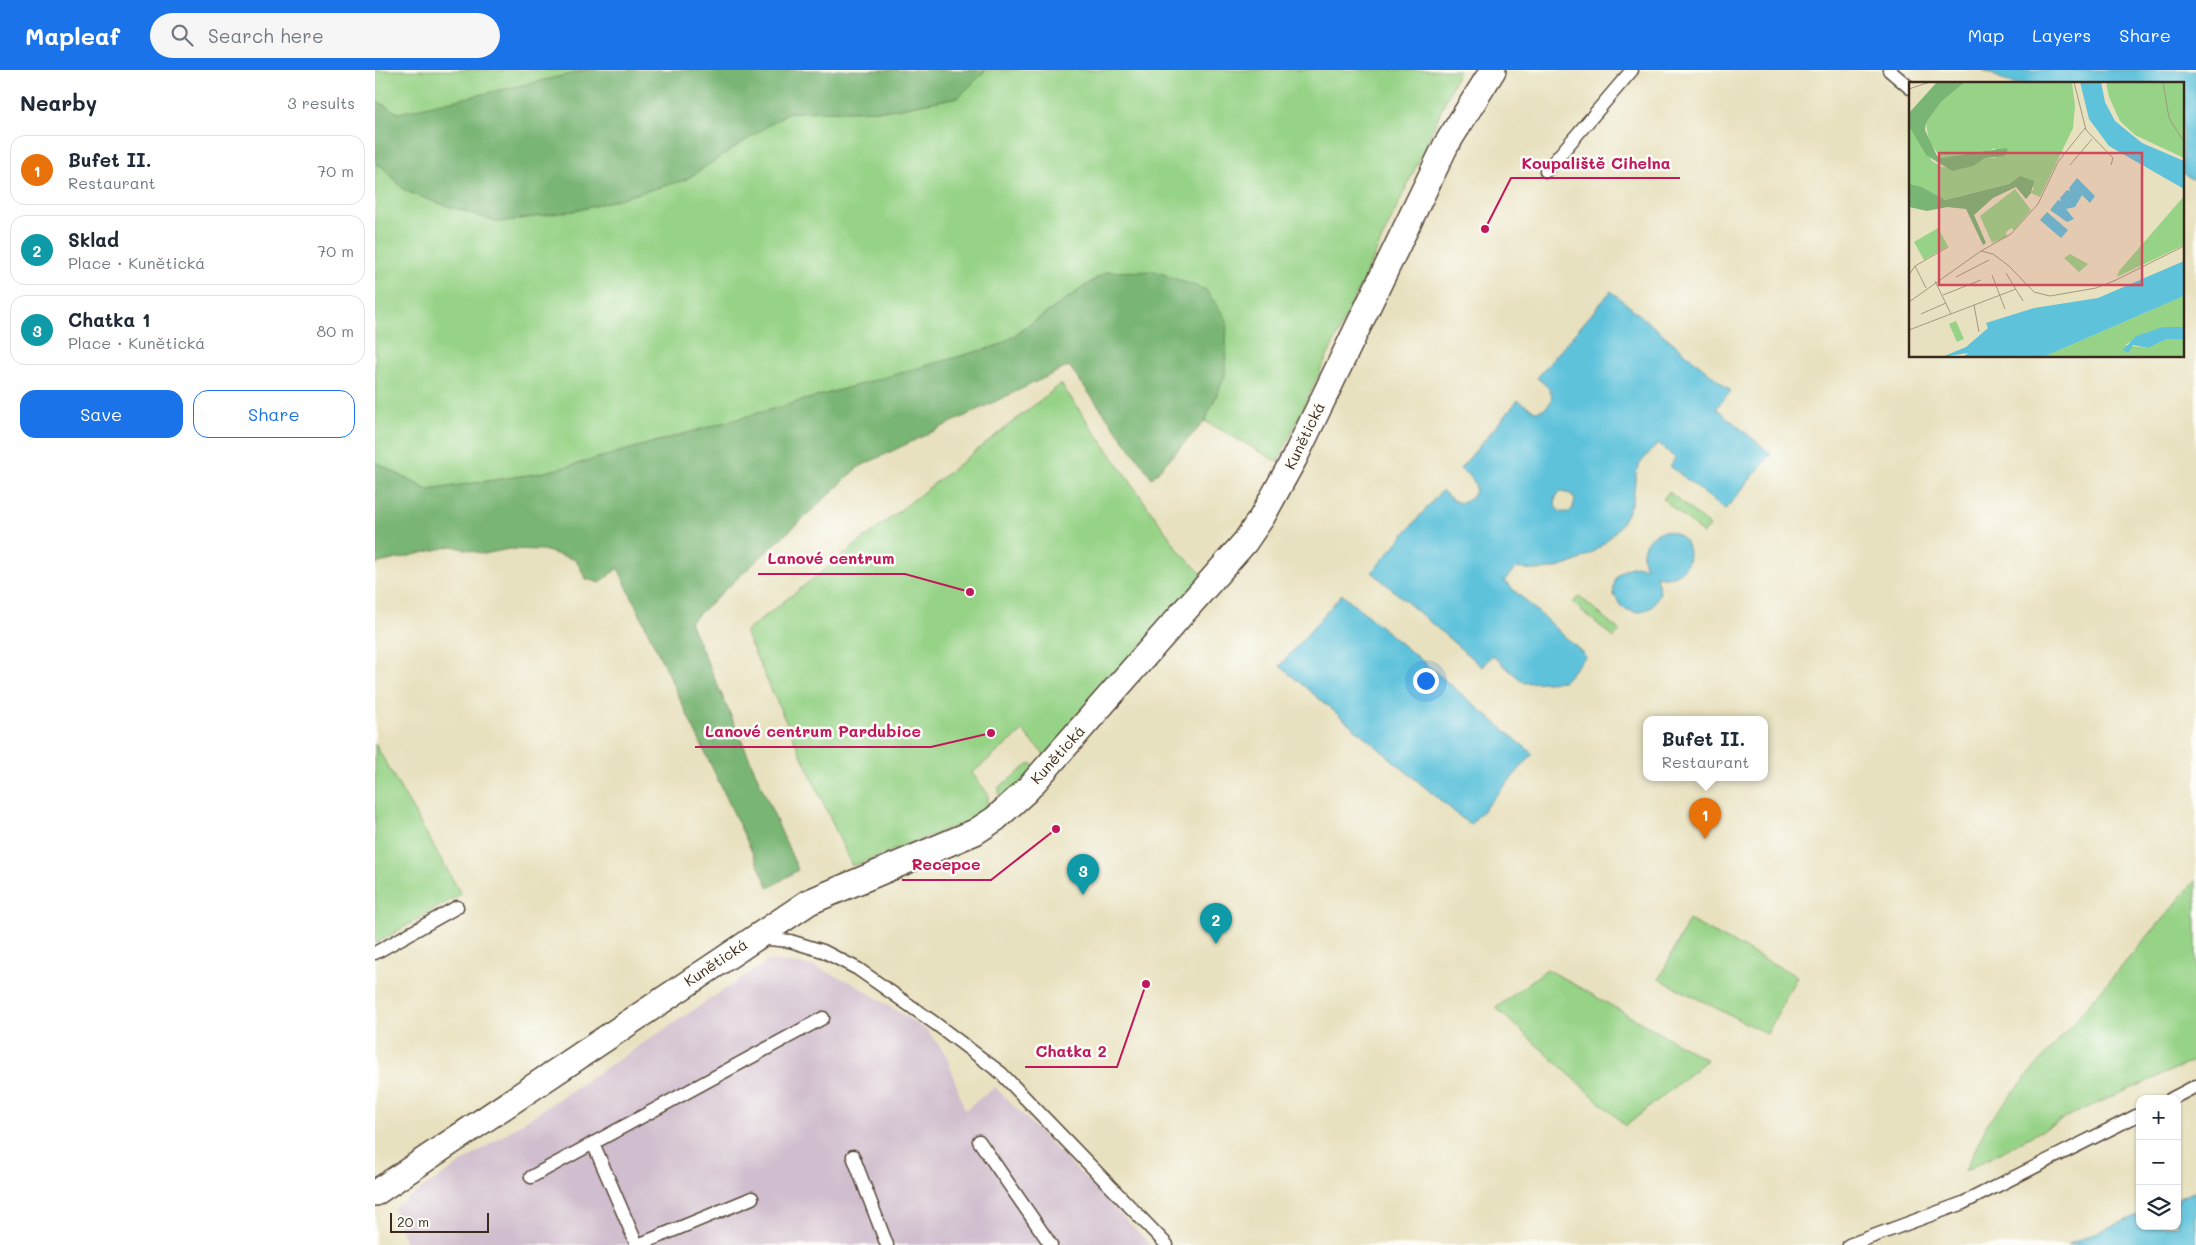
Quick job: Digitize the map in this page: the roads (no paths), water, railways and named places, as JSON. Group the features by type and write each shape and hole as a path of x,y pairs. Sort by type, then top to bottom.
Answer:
{"street":[{"name":"Kunětická","path":"375,1193 809,902 967,836 995,819 1047,768 1245,542 1262,518 1294,459 1446,145 1493,70"}],"lane":[{"path":"1546,172 1632,70"},
{"path":"1889,70 1909,87"},
{"path":"375,953 457,907"},
{"path":"753,938 790,941 823,951 858,969 936,1024 1001,1073 1167,1245"},
{"path":"531,1177 823,1018"},
{"path":"2179,1095 2196,1086"},
{"path":"1849,1245 1963,1203 2136,1116"},
{"path":"979,1141 1051,1245"},
{"path":"593,1143 637,1245 752,1198"},
{"path":"853,1156 887,1245"}],"water":[{"path":"1983,70 2196,70 2196,181 2183,174 2183,82 2008,82"},
{"path":"1611,291 1731,391 1716,408 1771,454 1725,510 1670,466 1675,458 1658,443 1637,470 1631,504 1616,531 1605,542 1593,552 1565,566 1535,570 1516,568 1504,581 1586,656 1564,681 1524,683 1492,655 1482,667 1372,572 1442,490 1457,502 1470,499 1475,491 1474,483 1460,469 1518,400 1535,411 1543,409 1551,401 1552,397 1549,389 1537,378","holes":["1561,492 1571,494 1575,500 1572,510 1567,512 1558,510 1555,506 1556,496"]},
{"path":"1665,531 1677,534 1685,541 1689,558 1685,567 1679,573 1669,577 1656,576 1660,592 1652,607 1638,613 1622,608 1614,595 1615,581 1627,569 1639,566 1646,567 1643,555 1645,544 1653,536"},
{"path":"1342,594 1533,754 1470,825 1280,666"},
{"path":"2196,1191 2196,1245 2067,1245 2136,1216 2136,1230 2181,1230 2181,1197"}],"place":[{"name":"Koupaliště Cihelna","path":"1485,229"},
{"name":"Lanové centrum","path":"970,592"},
{"name":"Lanové centrum Pardubice","path":"991,733"},
{"name":"Recepce","path":"1056,829"},
{"name":"Bufet II.","path":"1705,839"},
{"name":"Chatka 1","path":"1083,895"},
{"name":"Sklad","path":"1216,944"},
{"name":"Chatka 2","path":"1146,984"}]}
